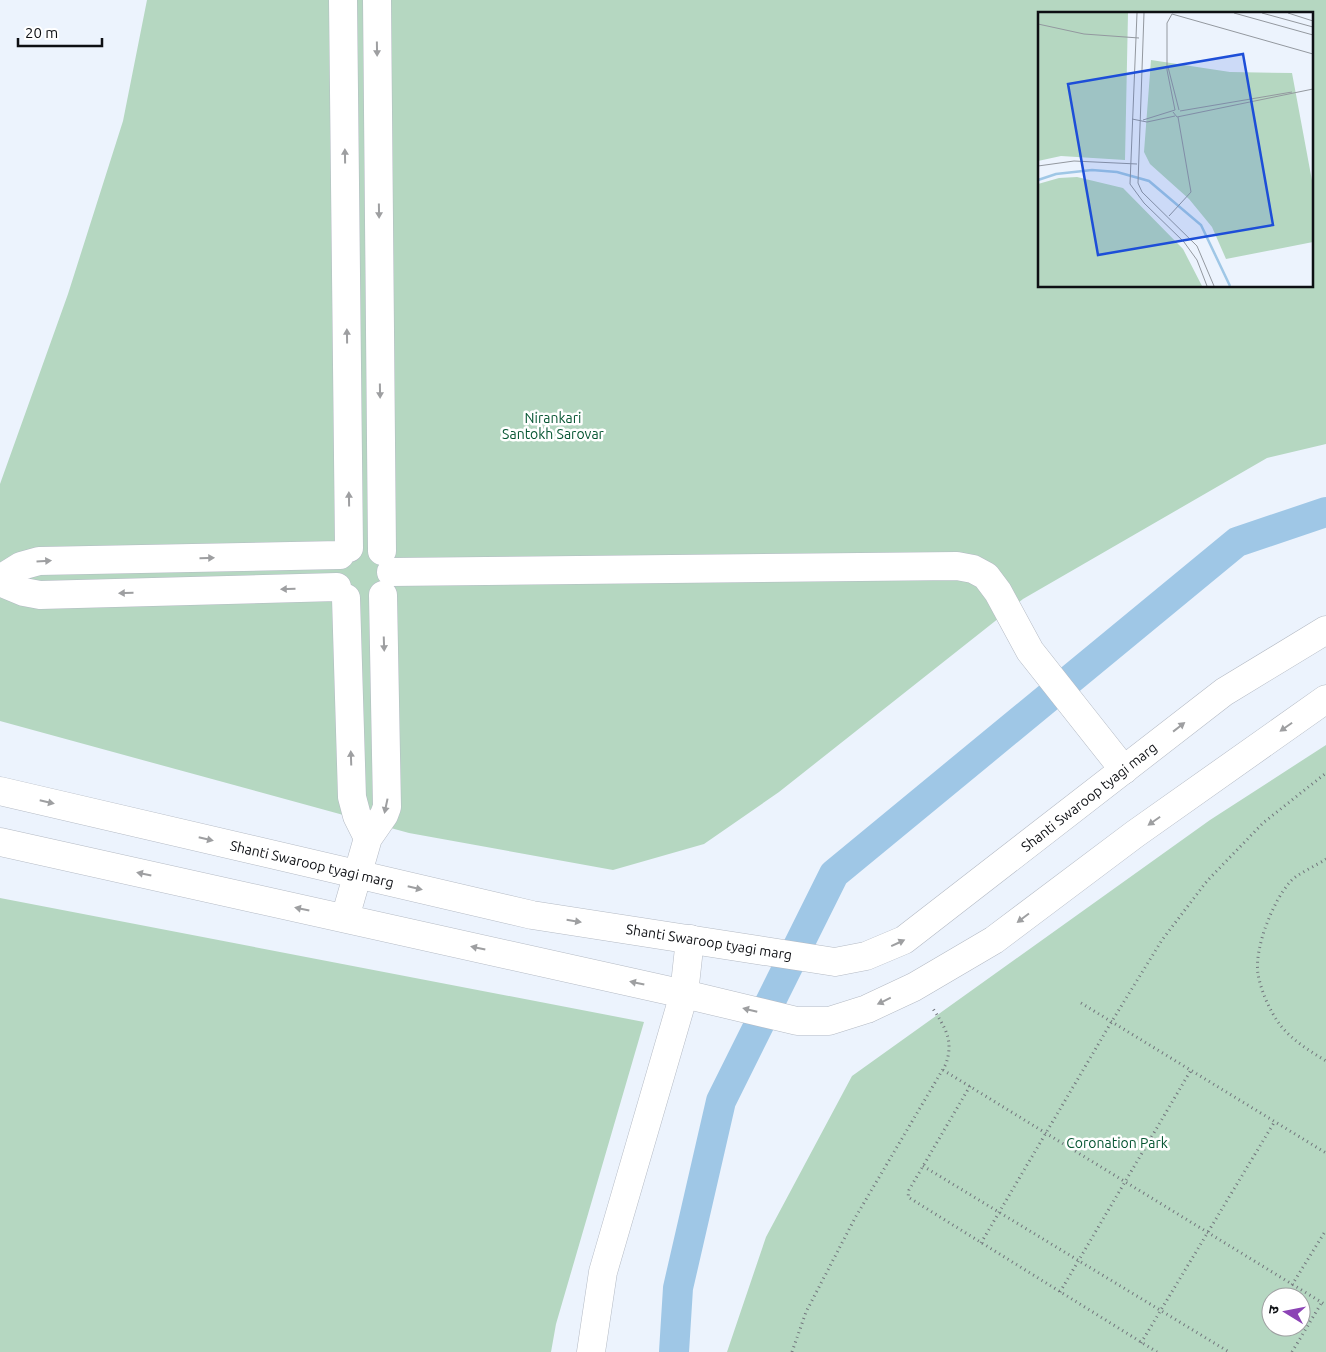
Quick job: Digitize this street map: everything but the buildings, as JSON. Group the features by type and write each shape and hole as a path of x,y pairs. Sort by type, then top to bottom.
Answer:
{"main road":[{"path":"343,0 347,364 344,551"},
{"path":"344,918 368,838 384,815 388,797 380,362 377,0"},
{"path":"344,109 378,106"},
{"path":"347,364 380,362"},
{"path":"344,551 39,561 21,566 0,581 24,592 40,595 342,593 354,602 365,603 374,601 385,573 374,546 365,544 355,545 344,551 335,563 333,572 342,593 352,797 357,816 368,838"},
{"path":"385,573 957,566 973,569 986,576 998,592 1030,651 1124,770"},
{"name":"Shanti Swaroop tyagi marg","path":"0,791 532,915 835,962 866,956 904,940 1224,692 1326,630"},
{"path":"0,842 694,996 797,1021 828,1021 867,1009 918,984 994,940 1135,834 1326,699"},
{"path":"590,1352 603,1272 694,996 690,939"}],"path":[{"path":"981,1243 1162,940 1207,881 1263,823 1326,773"},
{"path":"1326,859 1291,881 1273,907 1261,939 1258,972 1265,998 1281,1026 1304,1048 1326,1061"},
{"path":"792,1352 806,1312 855,1218 943,1070 950,1054 950,1041 946,1030 918,984"},
{"path":"1081,1003 1326,1153"},
{"path":"943,1070 1047,1132 1326,1305"},
{"path":"1060,1292 1192,1070"},
{"path":"970,1086 909,1190 908,1197 1157,1352"},
{"path":"1141,1343 1275,1121"},
{"path":"923,1166 1229,1352"},
{"path":"1292,1285 1326,1230"},
{"path":"1292,1352 1322,1302"}],"green space":[{"name":"Nirankari Santokh Sarovar","path":"147,0 1326,0 1326,444 1267,458 1023,599 779,792 704,844 613,870 409,833 0,721 0,484 68,294 123,121"},
{"name":"Coronation Park","path":"1326,745 1326,1352 727,1352 766,1237 852,1076 1210,820"},
{"path":"0,898 644,1022 556,1324 551,1352 0,1352"}],"waterway":[{"path":"674,1352 678,1288 721,1101 834,874 1237,542 1326,512"}]}
